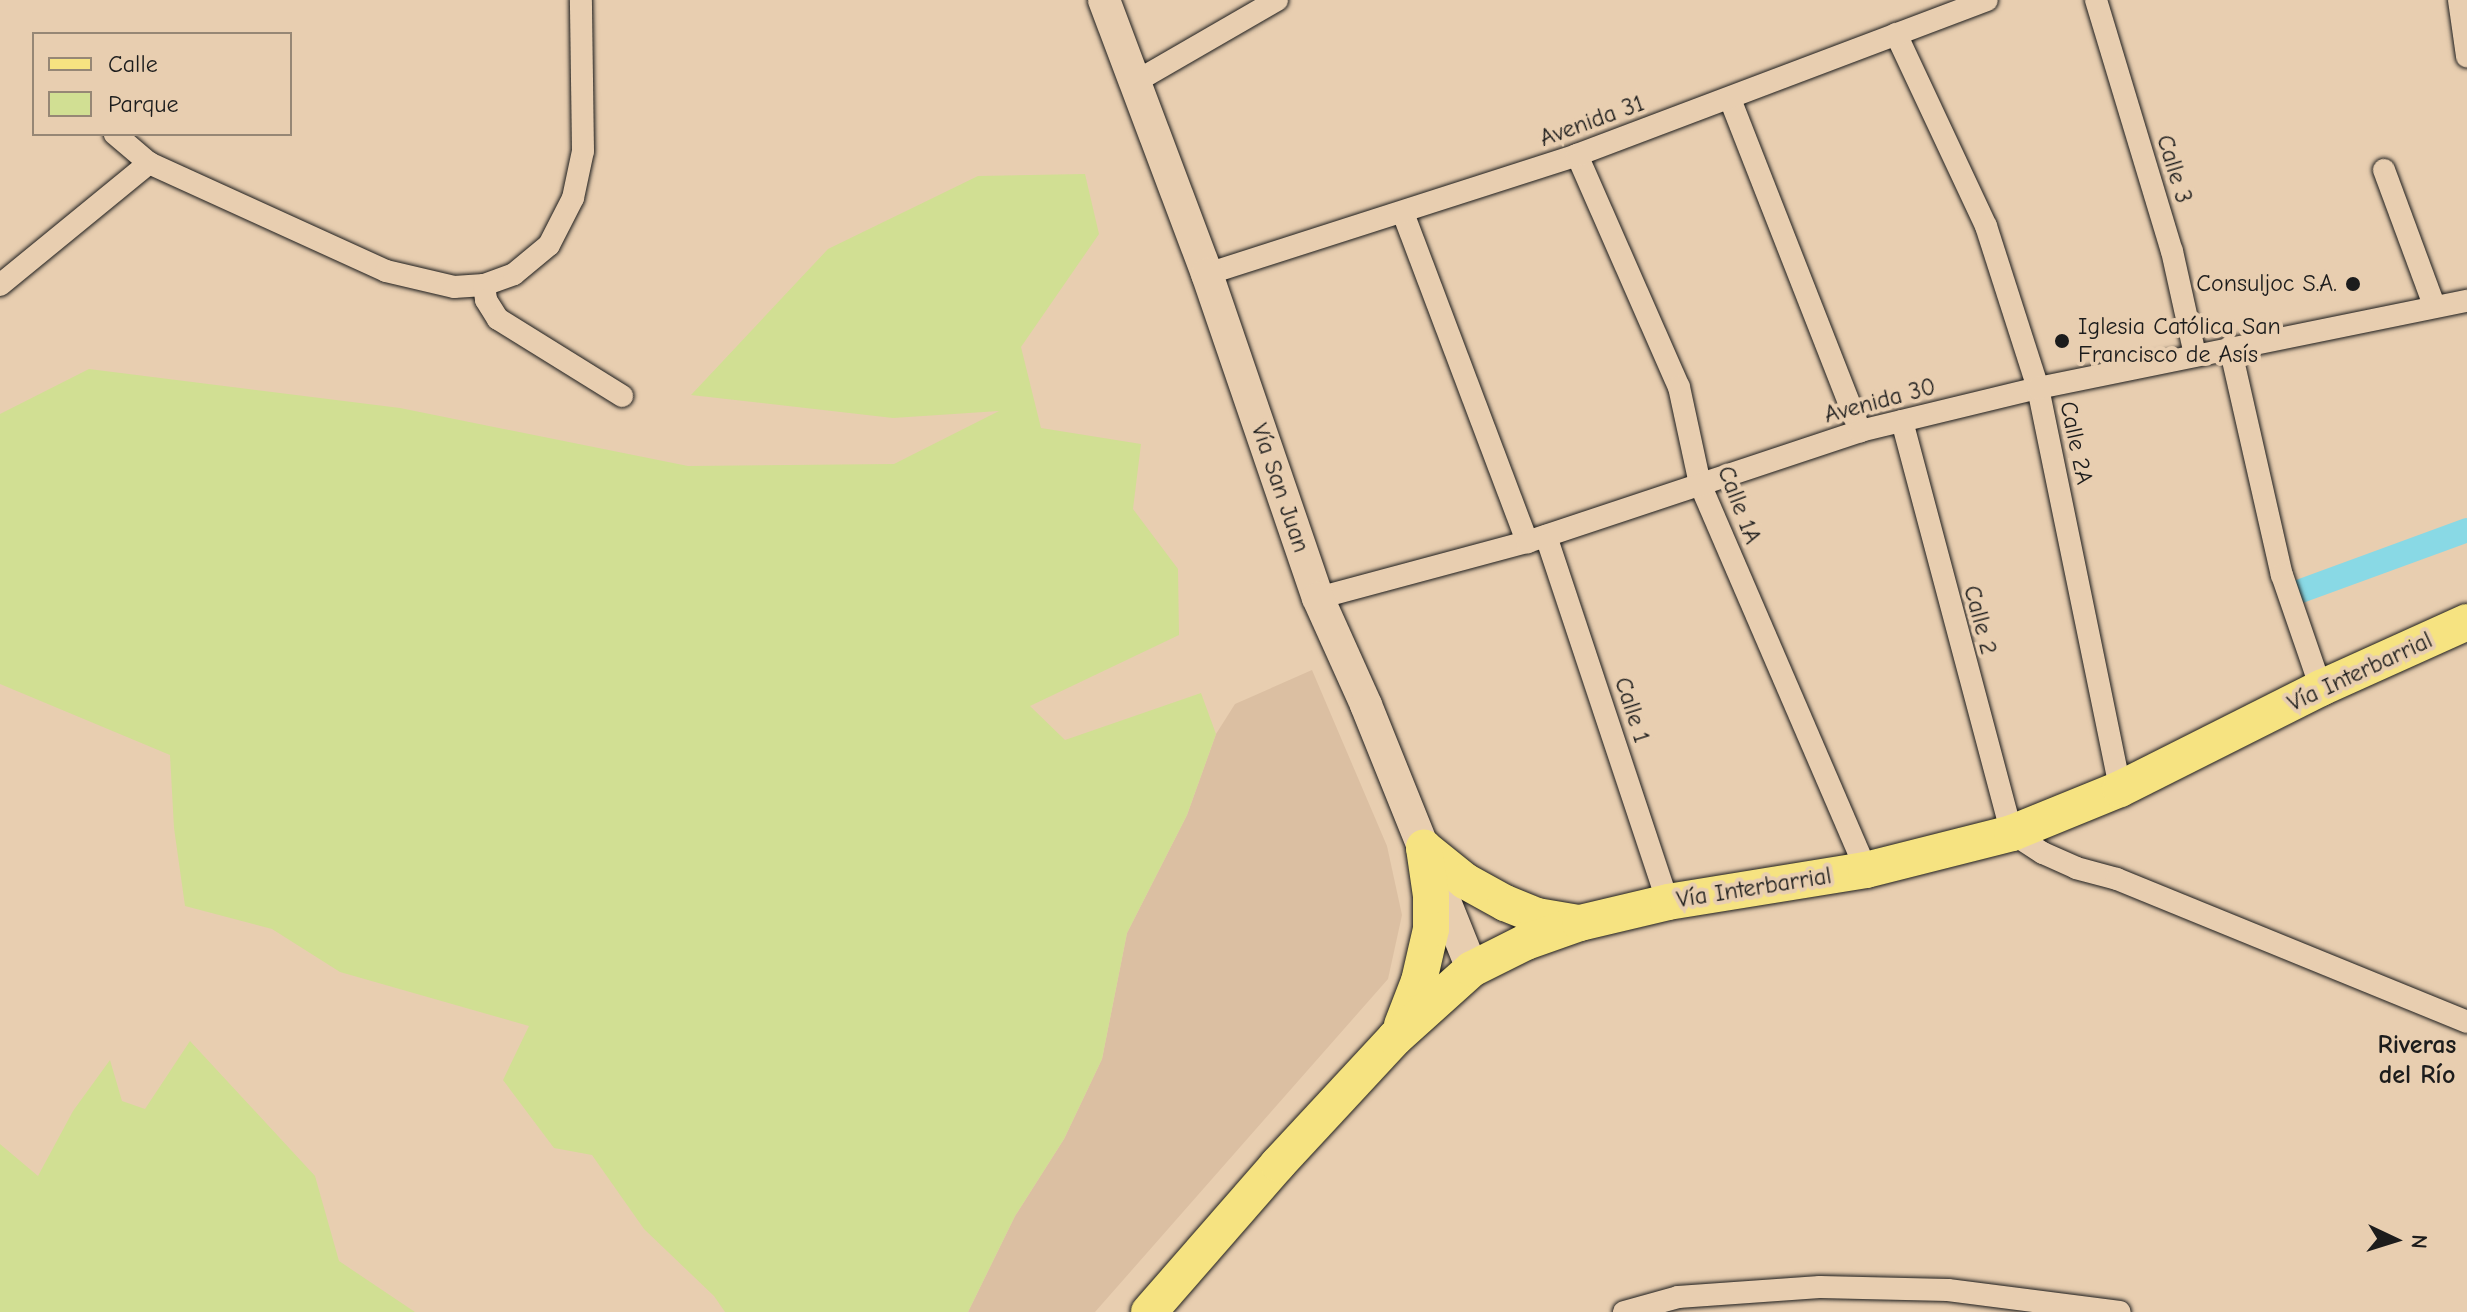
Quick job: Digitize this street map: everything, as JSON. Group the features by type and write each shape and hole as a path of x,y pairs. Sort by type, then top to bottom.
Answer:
{"main road":[{"name":"Vía Interbarrial","path":"1149,1312 1278,1164 1395,1038 1472,969 1526,942 1580,923 1668,902 1866,870 2012,833 2120,789 2321,688 2467,622"},
{"path":"1424,848 1465,881 1505,903 1537,916 1580,923"},
{"path":"1395,1038 1419,981 1431,929 1431,896 1424,848"}],"street":[{"path":"117,136 149,163 386,271 423,282 484,285 514,274 549,245 573,198 583,151 581,0"},
{"name":"Vía San Juan","path":"1104,0 1207,274 1318,598 1472,969"},
{"path":"1135,82 1277,0"},
{"name":"Avenida 31","path":"1207,274 1577,155 1987,0"},
{"name":"Calle 3","path":"2096,0 2172,251 2195,355"},
{"path":"2459,0 2467,56"},
{"name":"Calle 2A","path":"1896,34 1986,226 2038,388 2120,789"},
{"path":"1730,99 1860,431"},
{"name":"Calle 1A","path":"1577,155 1679,387 1700,484 1866,870"},
{"path":"0,285 149,163"},
{"path":"2384,170 2434,305"},
{"name":"Calle 1","path":"1403,213 1537,539 1668,902"},
{"path":"484,285 486,300 498,319 622,396"},
{"name":"Avenida 30","path":"1318,598 1537,539 1860,431 2038,388 2434,305 2467,301"},
{"path":"2230,347 2282,575 2321,688"},
{"name":"Calle 2","path":"1902,421 2012,833"},
{"path":"2012,833 2043,853 2076,868 2117,879 2467,1022"},
{"path":"1624,1312 1678,1297 1820,1287 1948,1290 2120,1312"}],"shaded area":[{"path":"1312,670 1387,846 1402,915 1388,979 1095,1312 968,1312 1015,1216 1064,1139 1102,1059 1127,933 1187,815 1216,734 1235,704"}],"green space":[{"path":"1085,174 1099,234 1021,347 1041,428 1141,444 1133,509 1178,569 1179,635 1030,706 1065,740 1201,693 1216,734 1187,815 1127,933 1102,1059 1064,1139 1015,1216 968,1312 725,1312 714,1296 644,1229 592,1155 554,1148 503,1080 529,1026 340,972 272,929 185,906 174,828 170,755 0,684 0,414 89,369 400,408 688,466 894,464 999,411 893,418 691,395 828,249 978,176"},
{"path":"190,1041 315,1176 339,1261 415,1312 0,1312 0,1144 38,1176 73,1111 110,1060 122,1101 145,1109"}],"waterway":[{"path":"2298,592 2467,530"}],"place":[{"name":"Consuljoc S.A.","path":"2353,284"},
{"name":"Iglesia Católica San Francisco de Asís","path":"2062,341"}],"district":[{"name":"Riveras del Río","path":"2417,1061"}]}
